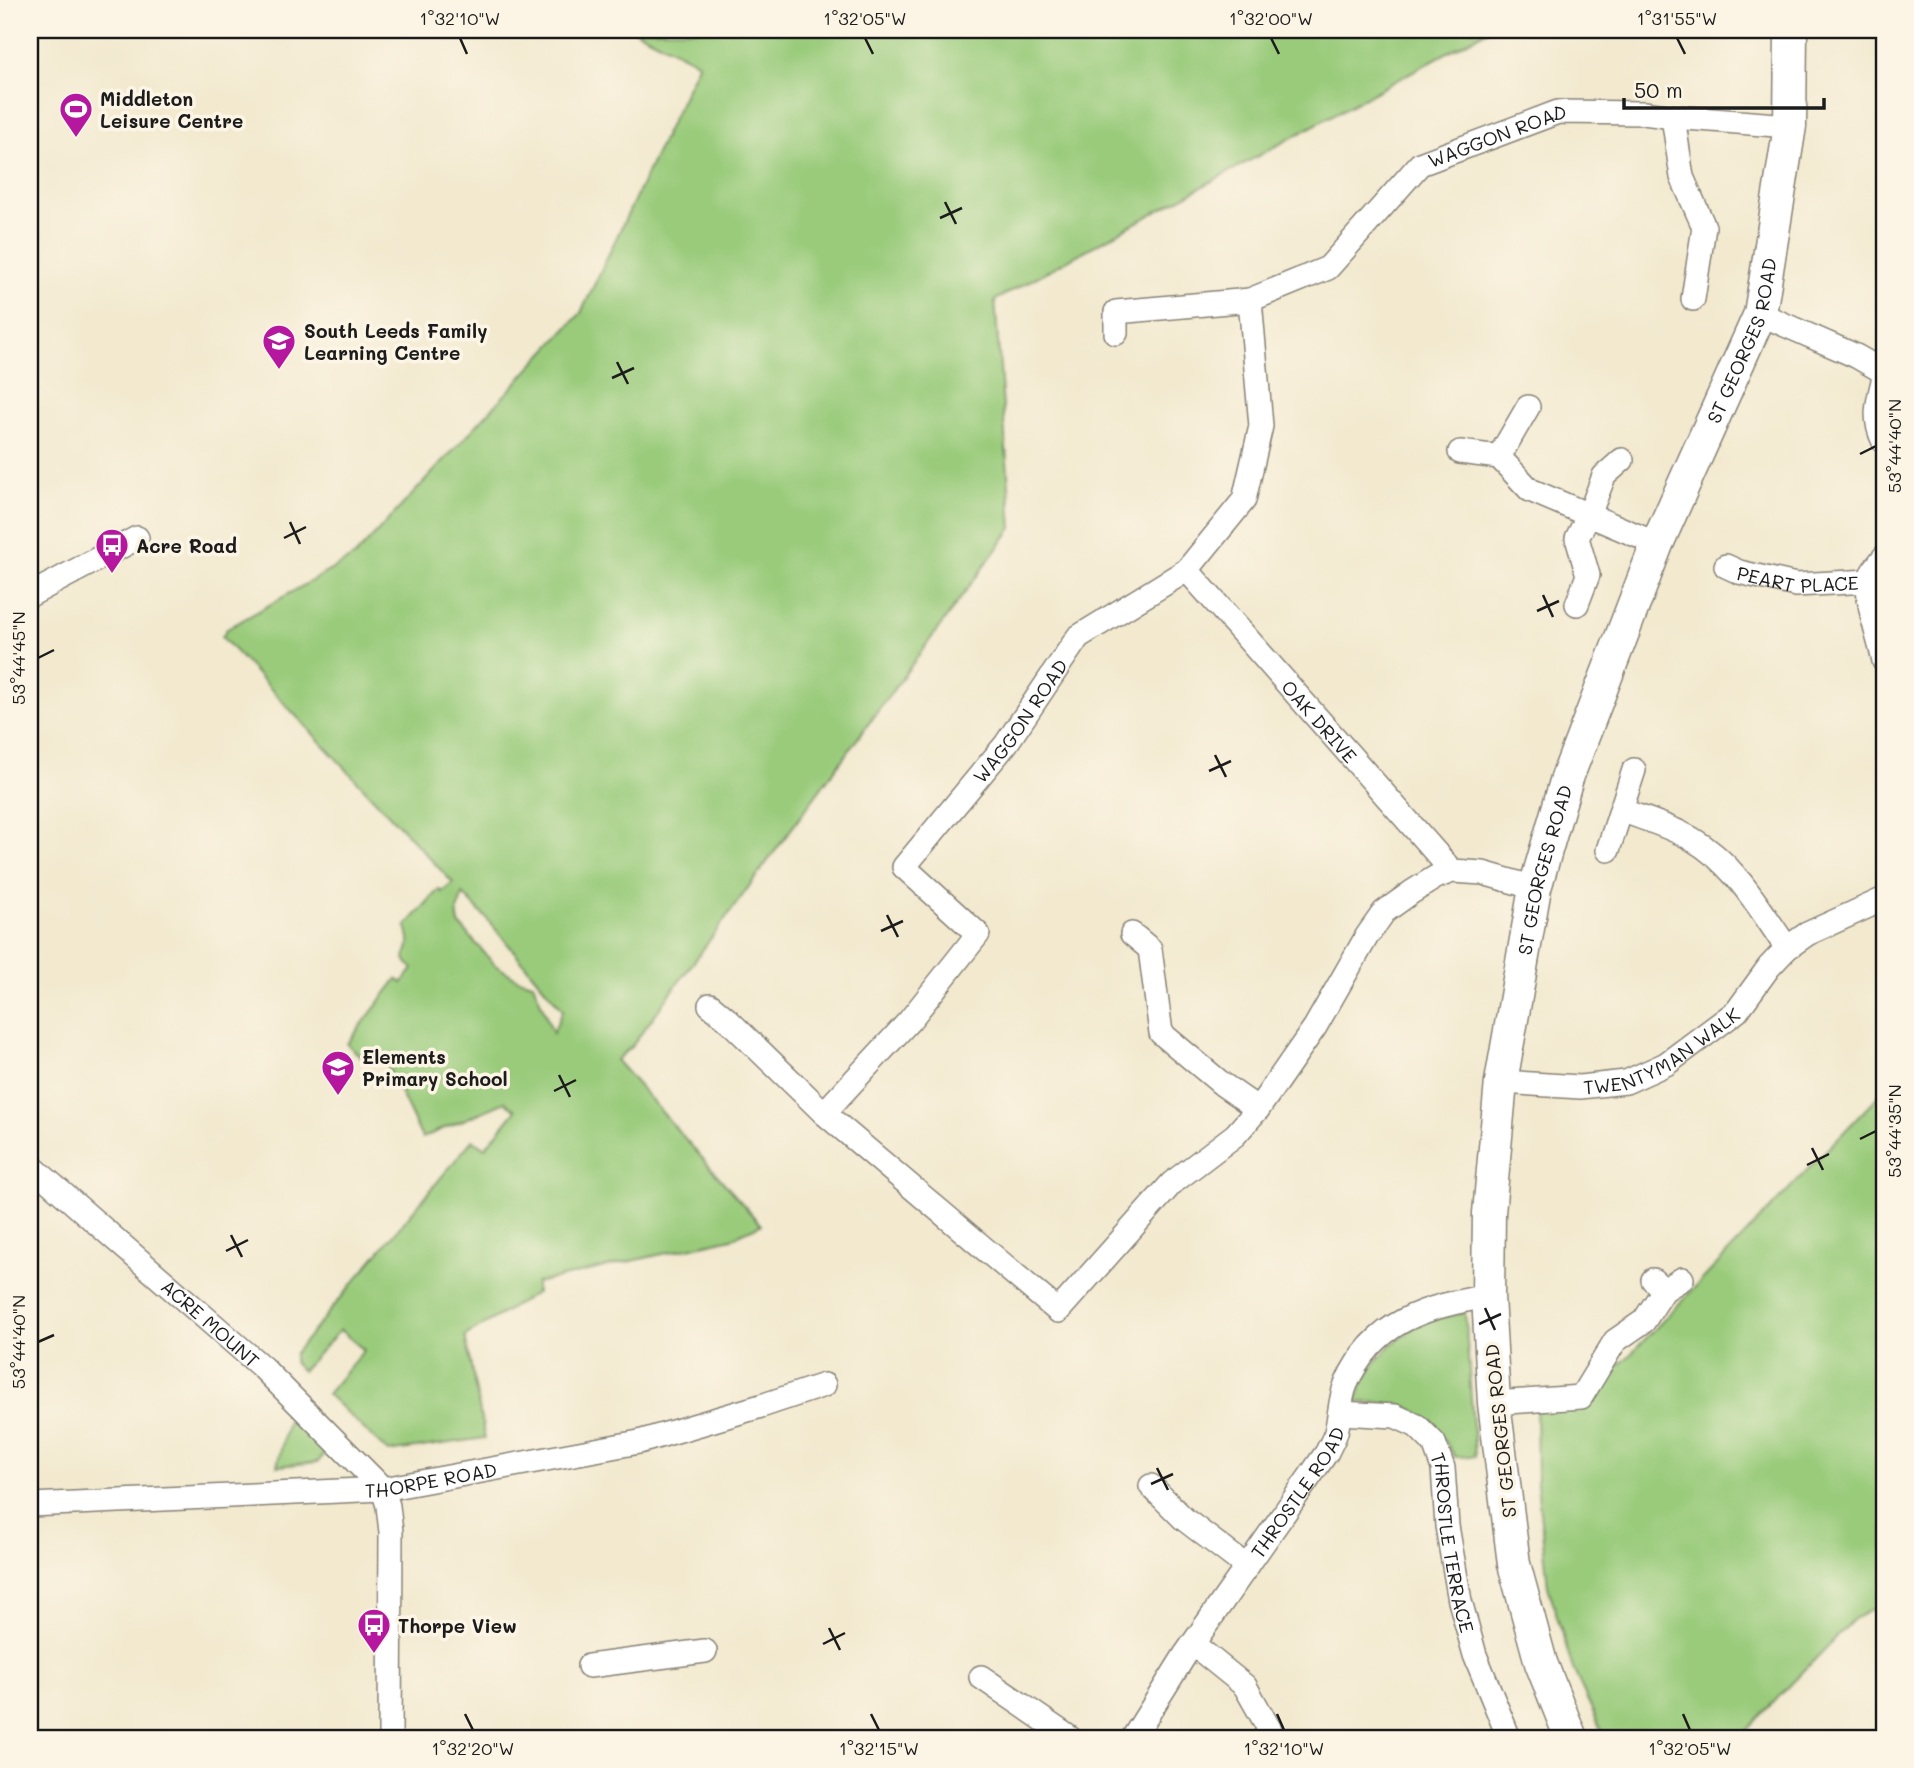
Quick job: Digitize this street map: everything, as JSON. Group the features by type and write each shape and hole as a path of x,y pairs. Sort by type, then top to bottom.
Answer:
{"street":[{"name":"ST GEORGES ROAD","path":"1571,1738 1541,1663 1514,1564 1494,1403 1488,1296 1489,1213 1501,1082 1535,888 1567,778 1657,544 1760,314 1790,125 1791,30"},
{"name":"WAGGON ROAD","path":"1116,332 1116,312 1250,300 1328,268 1420,164 1558,112 1644,113 1790,125"},
{"path":"1673,117 1682,177 1704,227 1693,299"},
{"name":"WAGGON ROAD","path":"824,1113 910,1020 978,934 904,867 1006,744 1078,637 1187,570 1244,500 1262,426 1250,300"},
{"path":"1760,314 1856,356 1884,375 1876,422 1884,442"},
{"path":"1499,457 1528,407"},
{"path":"1460,452 1499,457 1530,489 1657,544"},
{"path":"1577,604 1588,575 1577,538 1604,476 1622,460"},
{"path":"30,595 137,538"},
{"path":"1884,557 1868,581 1869,598 1884,661"},
{"name":"PEART PLACE","path":"1726,566 1739,572 1796,585 1868,581"},
{"name":"OAK DRIVE","path":"1187,570 1452,872"},
{"path":"1608,850 1634,770"},
{"path":"1621,810 1691,838 1720,858 1741,881 1787,948"},
{"path":"709,1006 729,1021 824,1113 1058,1311 1172,1183 1235,1135 1258,1109 1315,1027 1367,936 1384,912 1436,877 1452,872 1483,873 1535,888"},
{"name":"TWENTYMAN WALK","path":"1501,1082 1580,1087 1626,1082 1666,1064 1737,1011 1769,967 1787,948 1807,934 1884,899"},
{"path":"1132,933 1150,949 1161,1032 1222,1084 1258,1109"},
{"name":"ACRE MOUNT","path":"30,1165 263,1368 383,1489"},
{"path":"1494,1403 1581,1397 1615,1341 1644,1321 1666,1283"},
{"name":"THROSTLE ROAD","path":"1133,1738 1193,1644 1327,1452 1335,1434 1345,1387 1356,1363 1373,1343 1394,1325 1415,1314 1444,1304 1488,1296"},
{"name":"THORPE ROAD","path":"30,1504 383,1489 639,1442 824,1385"},
{"name":"THROSTLE TERRACE","path":"1340,1413 1395,1416 1417,1426 1434,1443 1443,1468 1447,1526 1460,1601 1475,1655 1509,1738"},
{"path":"1151,1486 1185,1519 1247,1567"},
{"path":"383,1489 391,1532 390,1738"},
{"path":"1193,1644 1245,1686 1270,1731 1264,1738"},
{"path":"589,1666 705,1651"},
{"path":"981,1677 1070,1738"}],"green space":[{"path":"634,30 1488,30 995,300 1012,528 632,1046 616,1060 761,1225 732,1238 536,1283 536,1293 465,1336 485,1438 388,1452 327,1394 364,1350 340,1330 302,1371 294,1363 294,1354 473,1139 485,1148 516,1110 505,1102 422,1138 381,1052 361,1057 347,1044 397,979 402,983 413,969 405,956 409,945 406,926 439,889 442,892 453,883 222,637 227,629 355,556 581,313 699,63","holes":["463,894 563,1010 553,1033 533,983 518,979 495,965 459,924 457,911"]},
{"path":"1884,1090 1884,1602 1853,1620 1739,1738 1605,1738 1573,1669 1548,1586 1537,1484 1536,1400 1581,1397 1628,1357"},
{"path":"1465,1313 1475,1456 1455,1457 1433,1425 1418,1412 1395,1404 1356,1402 1373,1365 1394,1343 1422,1323"},
{"path":"289,1416 327,1443 328,1450 318,1462 277,1466"}],"place":[{"name":"Middleton Leisure Centre","path":"76,139"},
{"name":"South Leeds Family Learning Centre","path":"279,371"},
{"name":"Acre Road","path":"112,575"},
{"name":"Elements Primary School","path":"338,1097"},
{"name":"Thorpe View","path":"374,1655"}]}
